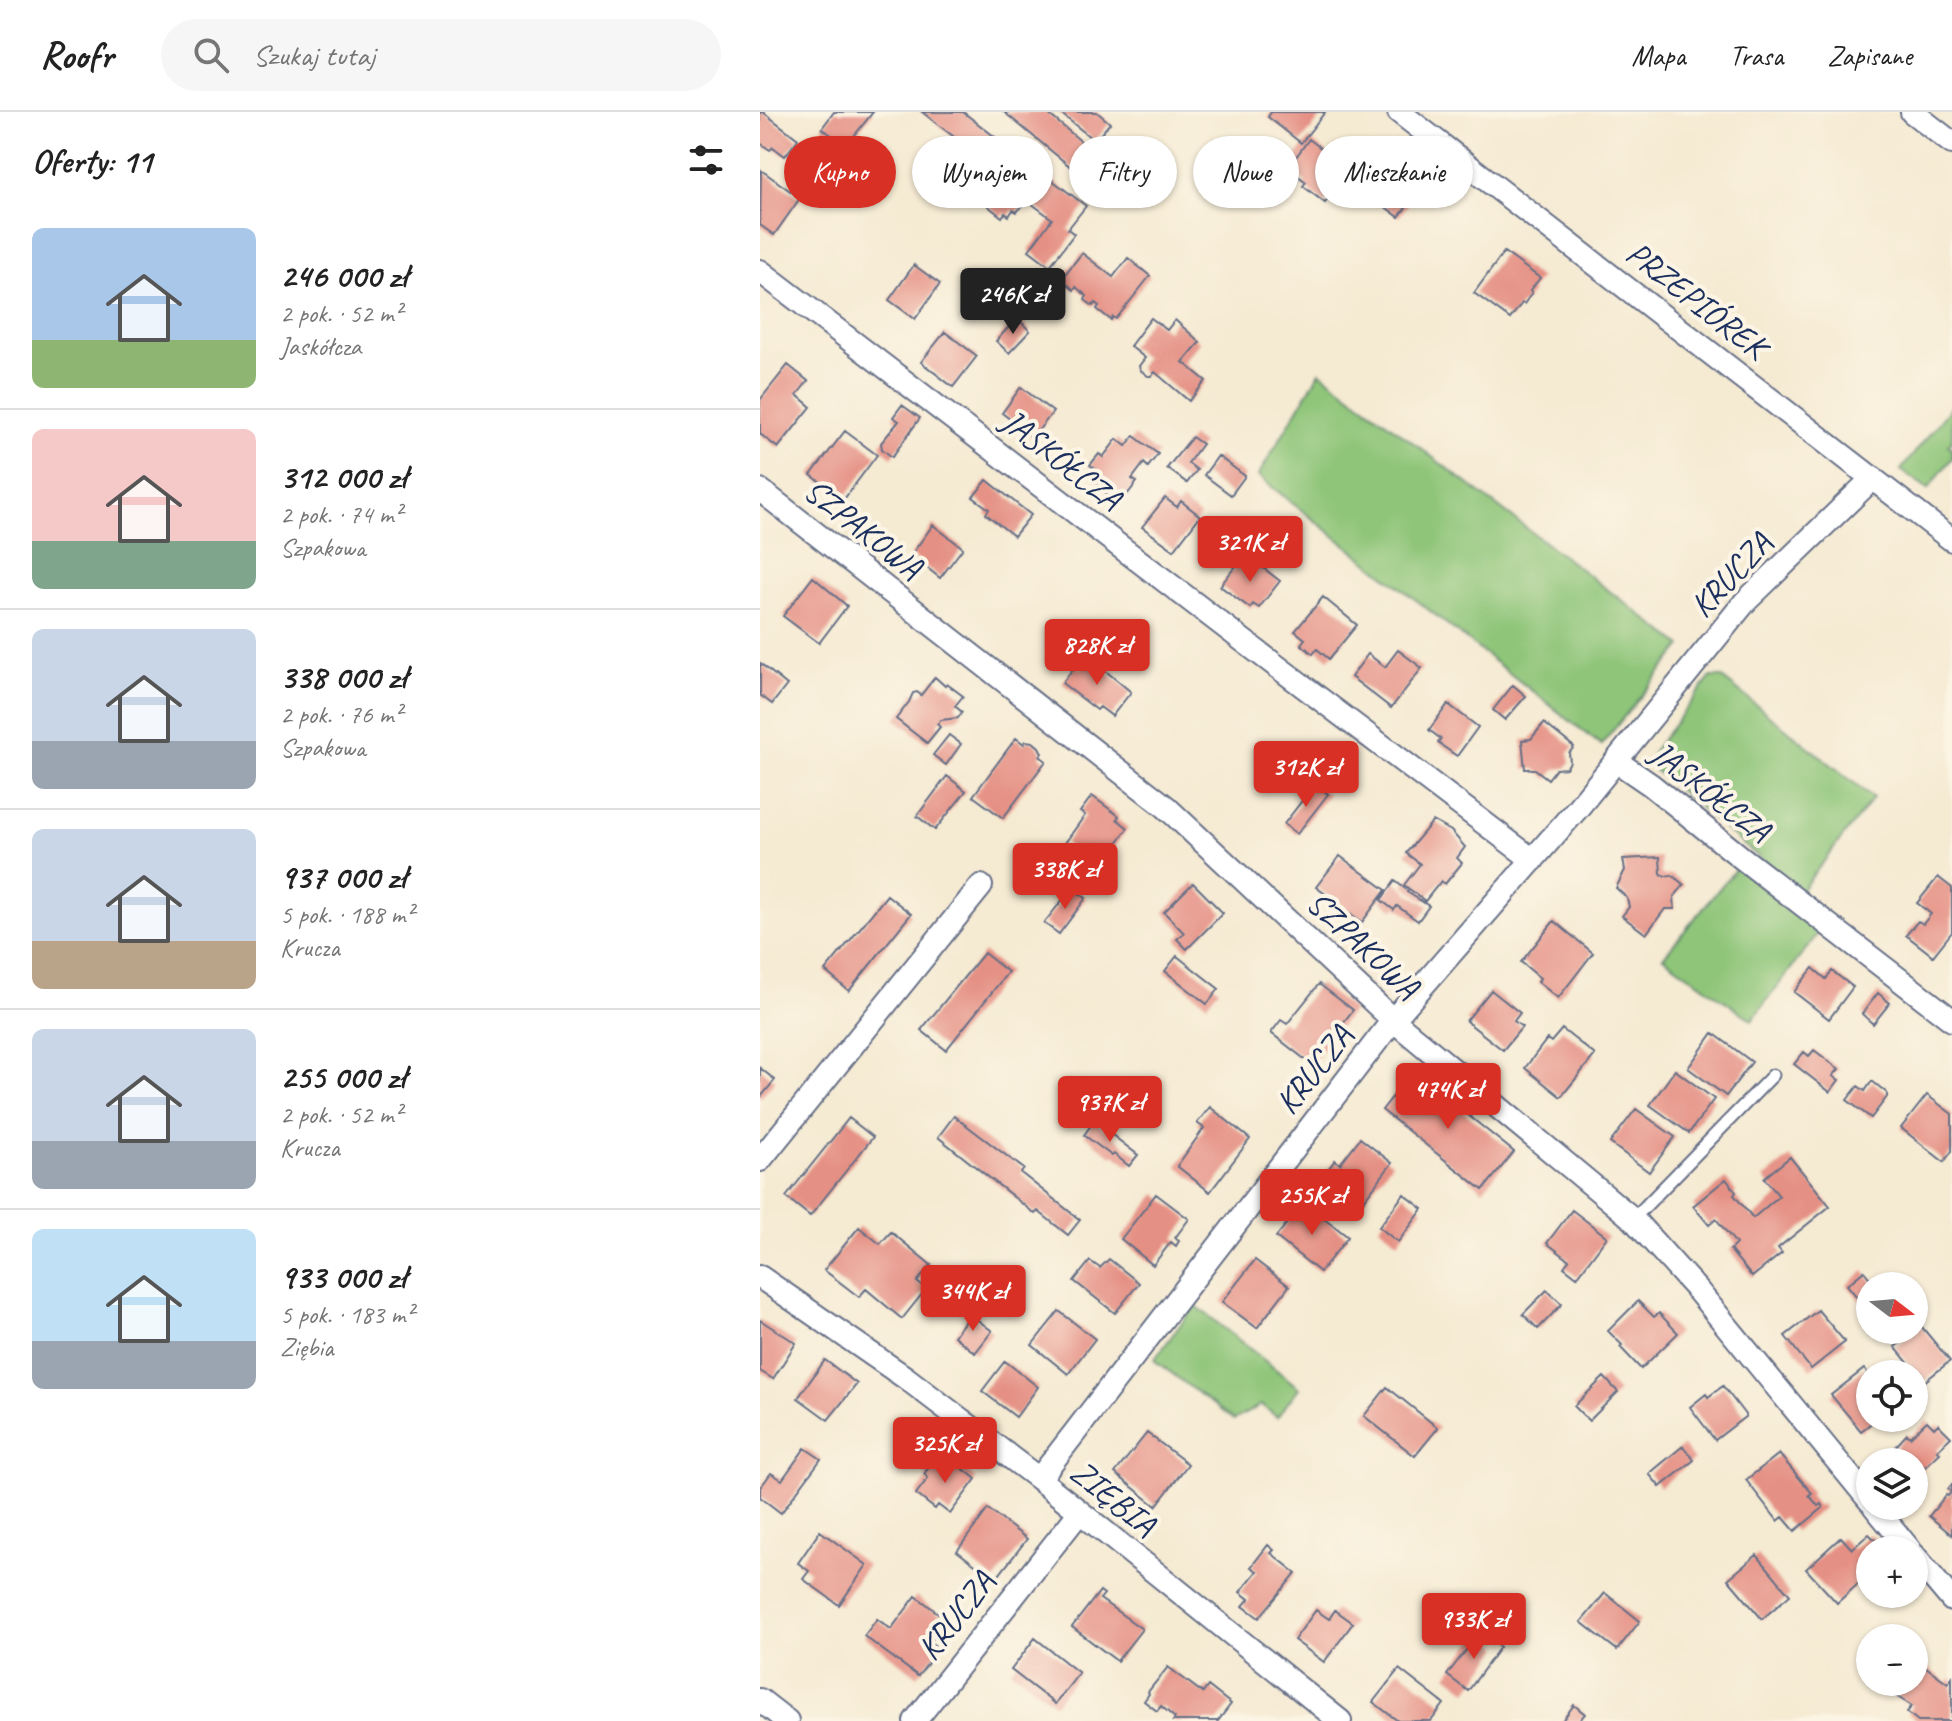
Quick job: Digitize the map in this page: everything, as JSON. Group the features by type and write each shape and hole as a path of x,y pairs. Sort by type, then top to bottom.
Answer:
{"street":[{"name":"PRZEPIÓREK","path":"1399,112 1952,540"},
{"path":"1912,112 1952,143"},
{"name":"JASKÓŁCZA","path":"760,271 1533,860 1616,761 1952,1020"},
{"name":"KRUCZA","path":"1616,761 1745,602 1873,478"},
{"name":"SZPAKOWA","path":"760,490 1166,807 1393,1020 1633,1219 1698,1291 1856,1484"},
{"name":"KRUCZA","path":"1039,1479 1393,1020 1533,860"},
{"path":"760,1160 981,886"},
{"name":"ZIĘBIA","path":"760,1277 906,1378 1039,1479 1340,1721"},
{"name":"KRUCZA","path":"915,1721 1079,1513"},
{"path":"1885,1520 1899,1536"},
{"path":"1928,1572 1952,1600"},
{"path":"760,1700 787,1721"}],"lane":[{"path":"1633,1219 1773,1075"}],"green space":[{"path":"1320,372 1682,646 1601,745 1258,476"},
{"path":"1952,406 1952,441 1948,445 1952,448 1952,458 1928,489 1901,470"},
{"path":"1711,677 1721,677 1873,798 1800,892 1650,766 1654,750"},
{"path":"1737,867 1819,932 1752,1020 1663,957"},
{"path":"1195,1305 1299,1388 1277,1417 1261,1405 1234,1420 1154,1360"}],"building":[{"path":"760,112 794,136 784,136 784,155 760,143"},
{"path":"834,112 873,112 854,136 833,136 822,128"},
{"path":"922,112 963,112 994,136 953,136"},
{"path":"1004,112 1046,112 1075,136 1069,136 1069,166 1053,152 1053,136 1033,136"},
{"path":"1059,112 1097,112 1110,123 1099,136 1089,136"},
{"path":"1271,112 1325,112 1301,143 1299,136 1292,136 1268,117"},
{"path":"1309,139 1315,144 1315,195 1303,186 1306,182 1299,177 1299,153"},
{"path":"761,170 784,187 784,208 793,208 774,235 760,225"},
{"path":"1053,181 1069,193 1069,208 1084,208 1068,229 1074,234 1050,266 1029,250 1052,219 1038,208 1053,208"},
{"path":"991,208 1020,208 1017,212 1013,210 1009,216 1005,213 1002,217"},
{"path":"1387,208 1406,208 1399,217"},
{"path":"1504,252 1540,278 1524,304 1510,319 1474,293"},
{"path":"1082,253 1113,277 1128,258 1150,276 1116,319 1113,317 1111,320 1097,309 1099,306 1085,300 1087,296 1061,279"},
{"path":"914,265 940,284 915,319 889,300"},
{"path":"1017,318 1030,331 1009,353 996,341"},
{"path":"1151,318 1167,330 1175,320 1200,342 1183,362 1206,381 1189,401 1155,372 1148,376 1140,370 1139,366 1145,358 1130,346"},
{"path":"945,332 977,356 953,387 921,362"},
{"path":"788,365 808,381 797,395 811,407 778,448 760,434 760,400"},
{"path":"1021,387 1053,412 1033,437 1002,413"},
{"path":"902,405 920,418 892,457 882,449 881,443 899,421 893,417"},
{"path":"845,431 877,455 844,499 811,475"},
{"path":"1134,436 1158,454 1148,467 1144,463 1132,479 1137,482 1120,504 1106,494 1108,490 1093,478 1098,471 1090,465 1099,454 1103,457 1117,439 1126,446"},
{"path":"1192,437 1202,444 1188,463 1197,470 1187,483 1167,468"},
{"path":"1218,456 1245,476 1231,495 1204,475"},
{"path":"987,480 1031,515 1014,536 986,514 989,509 973,497"},
{"path":"1165,498 1177,507 1181,501 1200,516 1174,550 1142,527"},
{"path":"933,525 963,548 940,578 911,555"},
{"path":"1243,557 1280,581 1259,608 1253,604 1250,608 1220,586"},
{"path":"813,577 847,606 819,643 783,616"},
{"path":"1323,597 1357,625 1329,659 1317,649 1313,654 1301,644 1305,639 1295,631"},
{"path":"1398,650 1422,668 1391,708 1351,677 1368,654 1385,667"},
{"path":"1090,658 1131,692 1112,716 1100,707 1097,710 1062,683 1076,665 1081,669"},
{"path":"760,663 787,685 772,704 760,695"},
{"path":"935,677 963,696 955,706 962,712 958,718 941,720 937,724 940,727 927,743 896,719 913,693 921,695"},
{"path":"1513,685 1526,696 1505,720 1493,710"},
{"path":"1448,704 1478,727 1457,756 1438,743 1441,739 1429,730"},
{"path":"1544,723 1574,747 1569,753 1570,762 1566,768 1556,769 1548,779 1535,769 1525,769 1522,740 1531,739"},
{"path":"949,735 961,744 946,765 933,755"},
{"path":"1016,738 1024,744 1026,741 1033,742 1046,761 1003,818 973,796"},
{"path":"947,776 966,791 935,830 917,816"},
{"path":"1315,784 1328,794 1297,834 1284,824"},
{"path":"1092,796 1119,816 1117,819 1128,828 1099,867 1065,843 1085,815 1080,812"},
{"path":"1433,821 1451,831 1465,847 1457,858 1462,863 1445,884 1441,881 1425,901 1404,885 1420,864 1406,853"},
{"path":"1340,856 1386,890 1362,922 1347,911 1343,917 1331,908 1336,902 1316,887"},
{"path":"1660,857 1661,874 1672,875 1684,885 1674,897 1675,909 1665,909 1646,934 1622,916 1629,907 1627,898 1616,888 1625,870 1623,859"},
{"path":"1938,877 1952,888 1952,932 1933,956 1906,935 1918,921 1923,924 1931,914 1917,903"},
{"path":"1395,881 1429,906 1418,921 1397,906 1394,910 1381,900"},
{"path":"1193,883 1223,913 1187,949 1177,939 1184,933 1164,912"},
{"path":"1072,888 1086,898 1059,934 1044,923"},
{"path":"887,895 911,914 849,991 825,971"},
{"path":"1554,921 1593,953 1558,998 1538,982 1540,978 1521,962"},
{"path":"984,953 1008,972 946,1050 921,1030"},
{"path":"1177,956 1219,989 1207,1004 1165,971"},
{"path":"1813,968 1826,979 1832,971 1853,987 1829,1019 1794,992"},
{"path":"1319,984 1353,1010 1311,1064 1271,1033 1281,1020 1287,1024"},
{"path":"1491,990 1520,1013 1514,1021 1522,1027 1503,1050 1466,1021"},
{"path":"1878,993 1890,1003 1873,1024 1862,1014"},
{"path":"1562,1029 1595,1055 1561,1097 1525,1068 1547,1039 1551,1042"},
{"path":"1713,1033 1752,1062 1726,1096 1688,1068"},
{"path":"1814,1050 1839,1069 1833,1076 1839,1080 1830,1092 1794,1064 1804,1052 1809,1056"},
{"path":"760,1068 775,1080 760,1098"},
{"path":"1675,1070 1714,1099 1689,1133 1650,1105"},
{"path":"1413,1071 1514,1152 1483,1190 1382,1110"},
{"path":"1872,1081 1887,1093 1887,1097 1871,1118 1847,1100 1858,1086 1865,1091"},
{"path":"1927,1095 1952,1114 1952,1151 1944,1162 1901,1128"},
{"path":"1210,1107 1250,1139 1210,1192 1177,1166 1204,1128 1197,1123"},
{"path":"1636,1109 1675,1137 1649,1172 1610,1143"},
{"path":"954,1116 1024,1169 1021,1173 1080,1220 1068,1235 1038,1211 1035,1214 938,1137"},
{"path":"849,1118 873,1137 810,1216 786,1197"},
{"path":"1094,1121 1138,1155 1129,1166 1084,1135"},
{"path":"1360,1138 1392,1163 1361,1204 1323,1176 1335,1160 1340,1164"},
{"path":"1790,1157 1830,1206 1778,1248 1782,1253 1752,1277 1730,1250 1736,1244 1716,1219 1709,1225 1693,1206 1726,1179 1736,1192 1734,1195 1753,1218 1779,1196 1764,1178"},
{"path":"1156,1194 1189,1219 1175,1238 1179,1241 1176,1246 1171,1242 1153,1265 1121,1239"},
{"path":"1404,1194 1423,1209 1398,1242 1379,1227"},
{"path":"1304,1202 1348,1237 1320,1272 1276,1237"},
{"path":"1572,1210 1607,1237 1577,1277 1564,1267 1569,1260 1547,1243"},
{"path":"859,1227 880,1244 891,1232 931,1265 917,1282 926,1289 902,1319 866,1289 859,1297 824,1270"},
{"path":"1109,1259 1139,1283 1115,1313 1074,1281 1090,1261 1100,1268"},
{"path":"1255,1260 1289,1286 1257,1328 1222,1302"},
{"path":"1856,1278 1856,1296 1847,1285"},
{"path":"1547,1290 1562,1304 1538,1329 1523,1314"},
{"path":"1638,1301 1654,1317 1659,1313 1678,1333 1641,1369 1608,1331"},
{"path":"1818,1310 1845,1342 1811,1369 1785,1336"},
{"path":"1059,1311 1095,1339 1068,1374 1032,1345"},
{"path":"970,1314 992,1331 975,1353 954,1336"},
{"path":"760,1320 796,1343 773,1379 760,1371"},
{"path":"1928,1334 1950,1361 1928,1379 1928,1360 1906,1360 1895,1347 1899,1344 1928,1344"},
{"path":"825,1360 857,1384 828,1420 798,1398"},
{"path":"1005,1361 1038,1387 1016,1417 982,1391"},
{"path":"1856,1375 1856,1425 1831,1395"},
{"path":"1604,1377 1618,1392 1589,1421 1574,1406"},
{"path":"1723,1386 1746,1416 1715,1440 1690,1407"},
{"path":"1387,1387 1438,1428 1415,1456 1364,1416"},
{"path":"1928,1422 1934,1428 1938,1424 1951,1437 1928,1464 1928,1448 1896,1446 1907,1434 1910,1437 1915,1432 1928,1432"},
{"path":"1147,1433 1188,1464 1156,1506 1115,1473"},
{"path":"1683,1446 1694,1460 1660,1487 1649,1474"},
{"path":"805,1448 821,1459 781,1513 760,1497 760,1488 771,1473 782,1480"},
{"path":"939,1454 976,1479 950,1514 938,1505 935,1509 916,1494 928,1478 924,1474"},
{"path":"1779,1454 1812,1493 1809,1495 1823,1508 1795,1531 1783,1517 1778,1521 1746,1480"},
{"path":"1952,1484 1952,1535 1929,1516 1951,1492 1948,1489"},
{"path":"988,1509 1027,1539 995,1580 957,1551"},
{"path":"820,1531 867,1565 839,1605 803,1579 809,1571 798,1563"},
{"path":"1841,1537 1852,1549 1856,1545 1856,1586 1837,1603 1806,1569"},
{"path":"1268,1545 1274,1550 1271,1553 1296,1573 1259,1618 1243,1606 1249,1599 1240,1592 1257,1571 1251,1567"},
{"path":"1757,1555 1790,1595 1762,1619 1728,1579"},
{"path":"1100,1591 1104,1594 1100,1599 1142,1629 1117,1661 1072,1627"},
{"path":"1605,1593 1640,1621 1617,1650 1581,1622"},
{"path":"916,1596 947,1620 930,1642 939,1649 918,1676 864,1636 877,1619 891,1629"},
{"path":"1316,1610 1329,1619 1335,1610 1353,1623 1324,1662 1294,1640"},
{"path":"1480,1632 1500,1647 1468,1691 1447,1675"},
{"path":"1035,1638 1079,1673 1055,1704 1011,1670"},
{"path":"1168,1667 1203,1693 1208,1686 1231,1704 1218,1721 1173,1721 1175,1718 1161,1706 1157,1711 1144,1701"},
{"path":"1928,1668 1948,1683 1952,1677 1952,1721 1918,1721 1907,1712 1912,1706 1896,1696 1928,1696"},
{"path":"1399,1669 1444,1704 1431,1721 1398,1721 1373,1702"},
{"path":"1574,1705 1585,1714 1579,1721 1562,1721"}]}
